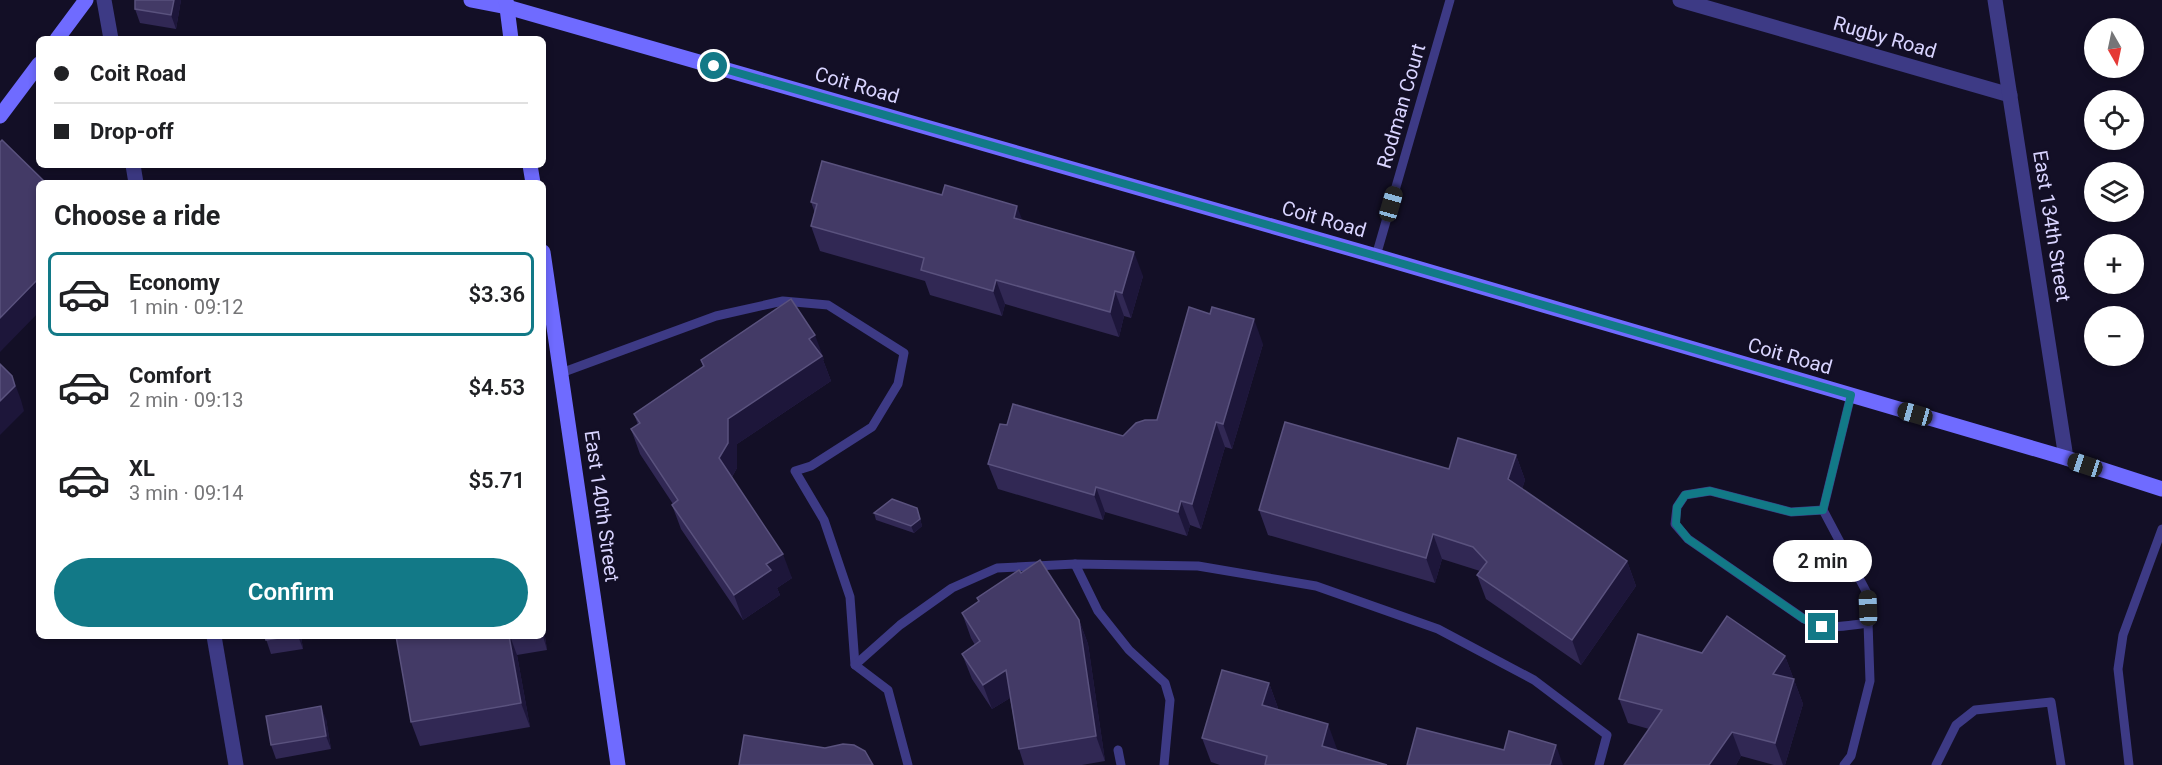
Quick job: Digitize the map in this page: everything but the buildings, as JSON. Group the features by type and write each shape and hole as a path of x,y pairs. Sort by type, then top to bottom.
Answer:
{"street":[{"path":"59,36 86,0"},
{"path":"104,0 110,36"},
{"name":"Coit Road","path":"471,0 506,3 2066,458 2162,489"},
{"name":"Rugby Road","path":"1680,0 1704,3 2010,94"},
{"name":"East 134th Street","path":"1995,0 2066,458"},
{"path":"506,3 511,36"},
{"path":"0,116 36,68"},
{"name":"East 140th Street","path":"546,272 618,765"},
{"path":"215,639 236,765"}],"lane":[{"name":"Rodman Court","path":"1376,256 1450,0"},
{"path":"561,373 716,316 783,301 828,305 904,353 898,384 872,427 811,466 795,471 824,520 850,597 855,665 888,690 908,765"},
{"path":"1844,765 1851,756 1870,681 1868,593 1823,510 1851,395"},
{"path":"1823,510 1791,512 1710,491 1685,495 1677,507 1676,524 1688,539 1804,619 1822,627 1869,623"},
{"path":"2129,765 2118,669 2123,635 2162,529"},
{"path":"855,665 900,625 952,588 997,568 1075,564 1198,566 1317,586 1438,629 1534,680 1607,735 1599,765"},
{"path":"1075,564 1098,611 1129,650 1165,683 1170,700 1164,765"},
{"path":"1936,765 1956,725 1975,710 2051,702 2061,765"},
{"path":"1118,750 1121,765"}],"route":[{"path":"714,66 1851,395 1823,510 1791,512 1710,491 1685,495 1677,507 1676,524 1688,539 1804,619 1822,627"}]}
